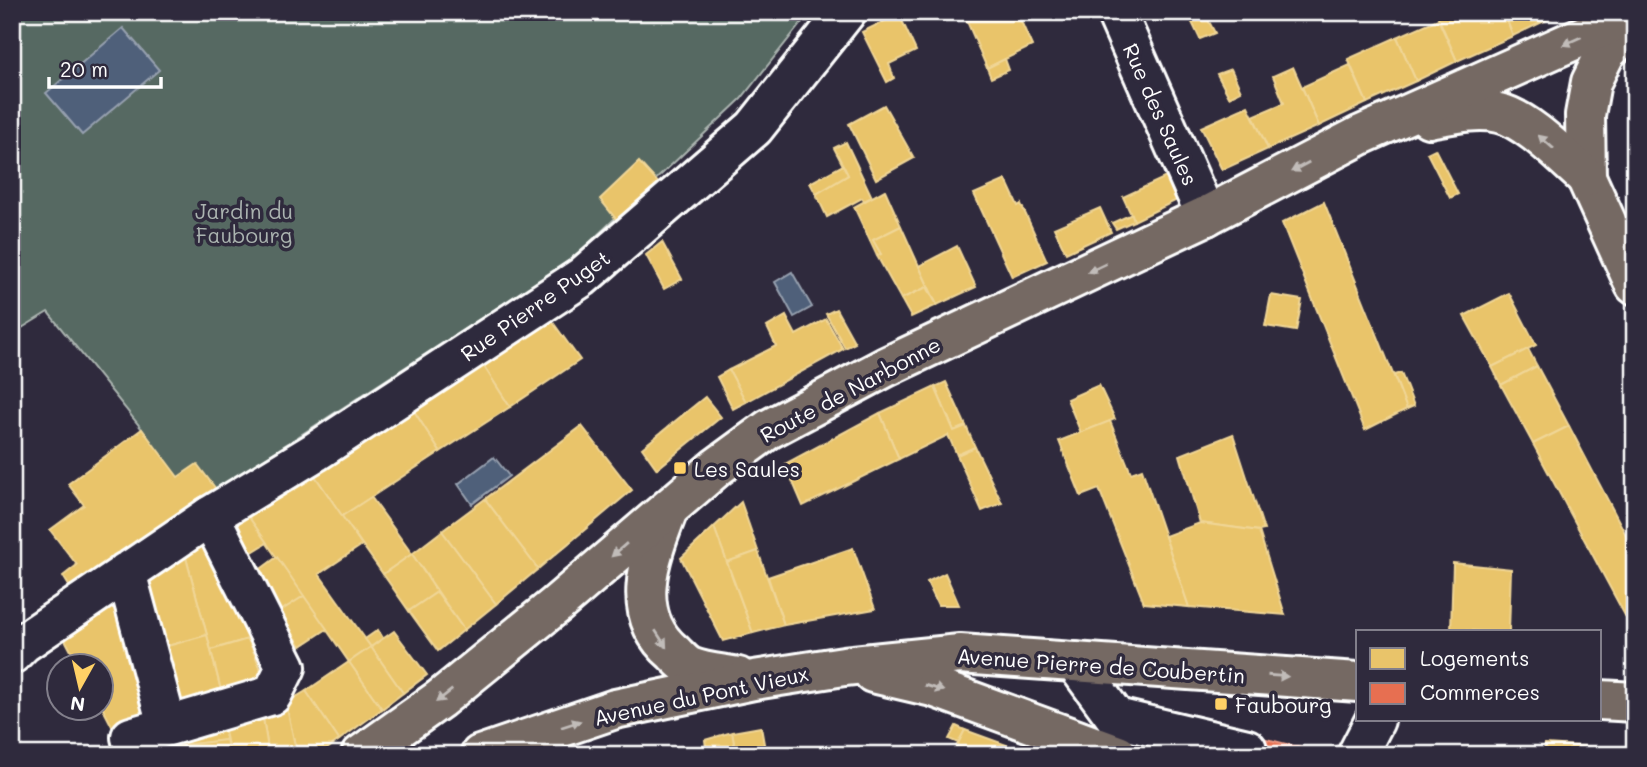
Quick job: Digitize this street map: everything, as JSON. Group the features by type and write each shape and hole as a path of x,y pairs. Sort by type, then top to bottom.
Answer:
{"main road":[{"name":"Route de Narbonne","path":"361,755 440,699 556,605 716,467 769,429 886,367 1206,216 1361,135 1635,13"},
{"path":"1635,25 1606,52 1591,82 1585,114 1586,177 1635,285"},
{"name":"Route de Narbonne","path":"1361,135 1471,110 1502,113 1535,133 1586,177"},
{"path":"670,505 648,564 644,591 648,614 662,643 690,667 754,680"},
{"name":"Avenue Pierre de Coubertin","path":"844,666 960,654 1356,682"},
{"path":"844,666 933,687 1081,741 1117,736"},
{"name":"Avenue du Pont Vieux","path":"480,755 615,709 754,680 844,666"},
{"path":"1602,700 1635,702"}],"street":[{"name":"Rue Pierre Puget","path":"12,654 23,643 210,516 315,452 582,277 754,128 846,12"},
{"name":"Rue des Saules","path":"1116,12 1206,216"},
{"path":"136,755 131,737 272,695 286,667 210,516"},
{"path":"126,572 167,725"},
{"path":"1074,662 1117,736 1247,749"},
{"path":"1357,755 1374,722"}],"green space":[{"name":"Jardin du Faubourg","path":"12,12 810,12 741,99 571,260 194,504 142,429 48,312 12,334"}],"water":[{"path":"123,28 159,70 82,135 46,93"},
{"path":"792,272 812,307 794,317 775,282"},
{"path":"494,457 509,476 472,504 458,484"}],"building: Logements":[{"path":"963,12 1017,12 1032,46 987,68"},
{"path":"1187,12 1204,12 1215,33 1200,39"},
{"path":"1436,12 1504,12 1513,36 1457,61"},
{"path":"1504,12 1563,12 1513,36"},
{"path":"899,14 916,51 889,64 894,78 887,82 862,32"},
{"path":"1438,19 1457,61 1416,81 1397,37"},
{"path":"1397,37 1416,81 1367,103 1348,59"},
{"path":"1005,59 1009,70 991,78 987,68"},
{"path":"1350,65 1367,103 1319,126 1302,87"},
{"path":"1293,67 1319,126 1268,149 1253,116 1284,103 1273,76"},
{"path":"1231,69 1241,91 1229,97 1217,74"},
{"path":"884,105 914,158 876,179 849,124"},
{"path":"1248,106 1268,149 1222,170 1201,127"},
{"path":"846,142 872,197 864,201 862,198 827,217 816,194 848,175 834,148"},
{"path":"1435,149 1458,194 1450,198 1427,153"},
{"path":"639,162 661,186 620,224 600,199"},
{"path":"843,165 848,175 816,194 810,183"},
{"path":"1166,177 1177,200 1134,221 1123,197"},
{"path":"1006,180 1018,206 1021,204 1047,261 1012,277 974,194"},
{"path":"885,190 901,226 873,240 881,254 877,256 854,207"},
{"path":"1324,202 1407,409 1365,430 1282,223"},
{"path":"1100,208 1111,232 1066,253 1054,228"},
{"path":"1132,214 1134,221 1116,229 1112,223"},
{"path":"901,226 937,305 927,287 901,299 877,256 881,254 873,240"},
{"path":"662,242 682,279 664,289 646,255"},
{"path":"957,246 976,287 937,305 919,266"},
{"path":"927,287 937,305 911,317 901,299"},
{"path":"1509,293 1536,345 1492,367 1464,316"},
{"path":"1271,295 1302,300 1296,331 1265,326"},
{"path":"836,309 855,343 845,348 826,314"},
{"path":"786,316 796,335 826,319 843,349 746,402 729,370 776,346 767,327"},
{"path":"552,321 580,360 510,407 483,365"},
{"path":"1528,349 1537,366 1501,385 1492,367"},
{"path":"483,365 510,407 440,452 414,411"},
{"path":"1537,366 1569,426 1533,444 1501,385"},
{"path":"729,370 746,402 733,409 717,377"},
{"path":"1401,373 1414,406 1407,409 1394,375"},
{"path":"946,382 966,426 954,431 935,387"},
{"path":"1099,385 1115,419 1081,433 1067,399"},
{"path":"935,387 954,431 966,426 975,447 957,455 948,435 899,459 880,413"},
{"path":"705,397 721,417 657,469 642,448"},
{"path":"414,411 440,452 342,516 315,476"},
{"path":"880,413 899,459 803,506 785,464"},
{"path":"1110,421 1131,473 1142,469 1189,607 1144,603 1099,489 1081,496 1059,441"},
{"path":"582,426 632,490 538,569 485,499"},
{"path":"1569,426 1635,552 1635,634 1533,444"},
{"path":"142,429 178,477 197,464 216,489 71,589 63,576 77,565 50,530 84,505 68,484"},
{"path":"1233,434 1264,530 1200,523 1180,455"},
{"path":"975,447 1002,503 982,511 957,455"},
{"path":"315,476 362,545 319,574 371,647 349,662 248,516"},
{"path":"371,497 412,554 383,574 342,516"},
{"path":"485,499 538,569 496,604 442,531"},
{"path":"741,502 758,551 727,562 714,527"},
{"path":"248,516 267,543 244,557 229,527"},
{"path":"1200,523 1259,531 1285,615 1189,607 1165,536"},
{"path":"714,527 753,633 723,641 681,558"},
{"path":"442,531 496,604 464,630 412,554"},
{"path":"206,541 248,639 211,650 185,554"},
{"path":"853,548 875,609 784,625 768,577"},
{"path":"758,551 784,625 753,633 727,562"},
{"path":"185,554 207,635 164,647 143,581"},
{"path":"412,554 437,592 409,611 383,574"},
{"path":"277,557 304,596 279,612 254,574"},
{"path":"1453,563 1511,569 1509,630 1451,630"},
{"path":"945,573 959,605 938,605 927,582"},
{"path":"437,592 464,630 438,651 409,611"},
{"path":"123,593 156,721 115,732 110,722 116,722 116,652 72,652 61,632"},
{"path":"304,596 327,629 301,646 279,612"},
{"path":"378,630 383,638 371,647 365,639"},
{"path":"394,631 427,675 403,693 371,647"},
{"path":"207,635 224,702 177,716 164,647"},
{"path":"248,639 267,683 224,702 211,650"},
{"path":"371,647 403,693 382,709 349,662"},
{"path":"349,662 382,709 339,740 306,691"},
{"path":"306,691 339,740 319,755 297,755 286,703"},
{"path":"286,703 297,755 269,755 262,712"},
{"path":"262,712 269,755 230,755 223,722"},
{"path":"223,722 226,740 183,745 178,734"},
{"path":"956,726 965,730 958,743 949,739"},
{"path":"761,727 766,755 736,755 732,732"},
{"path":"965,730 1012,747 1007,755 952,755"},
{"path":"732,732 736,755 707,755 705,740"},
{"path":"178,734 187,755 153,755 152,750"},
{"path":"226,740 230,755 187,755 183,745"},
{"path":"1545,744 1635,750 1635,755 1544,755"}],"building: Commerces":[{"path":"1251,735 1313,751 1312,755 1246,755"}],"place":[{"name":"Les Saules","path":"680,468"},
{"name":"Faubourg","path":"1221,704"}]}
